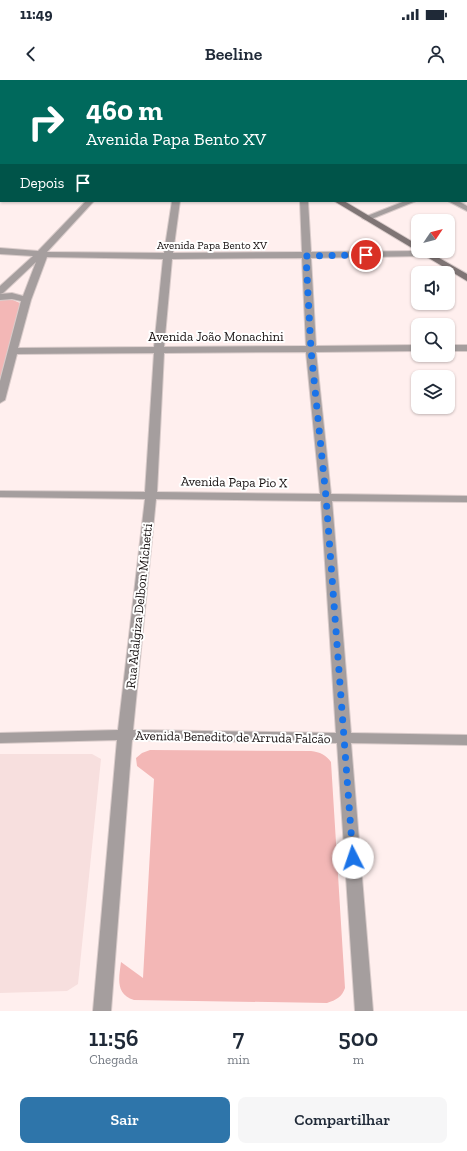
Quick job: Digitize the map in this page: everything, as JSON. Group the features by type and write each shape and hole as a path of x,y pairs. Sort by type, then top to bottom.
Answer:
{"street":[{"path":"0,291 41,254 89,202"},
{"name":"Rua Adalgiza Delbon Michetti","path":"102,1011 125,735 151,495 159,349 168,256 176,202"},
{"path":"304,202 311,350 326,497 364,1011"},
{"path":"340,202 411,245"},
{"path":"366,218 409,202"},
{"path":"454,202 467,209"},
{"name":"Avenida Papa Bento XV","path":"0,251 41,254 168,256 306,256 411,251"},
{"path":"0,400 26,300 41,254"},
{"path":"433,258 467,278"},
{"path":"0,297 12,296 26,300"},
{"name":"Avenida João Monachini","path":"13,351 411,348"},
{"path":"455,348 467,348"},
{"name":"Avenida Papa Pio X","path":"0,494 467,499"},
{"name":"Avenida Benedito de Arruda Falcão","path":"0,738 125,735 467,740"}],"shaded area":[{"path":"0,300 13,300 20,303 0,384"},
{"path":"150,750 311,751 322,754 331,762 345,988 338,998 327,1003 134,1000 124,994 121,990 119,979 121,962 143,978 154,779 137,766 136,758 142,753"},
{"path":"0,754 92,754 101,759 78,984 67,991 0,993"}],"route":[{"path":"353,858 326,497 311,350 306,256 366,255"}]}
